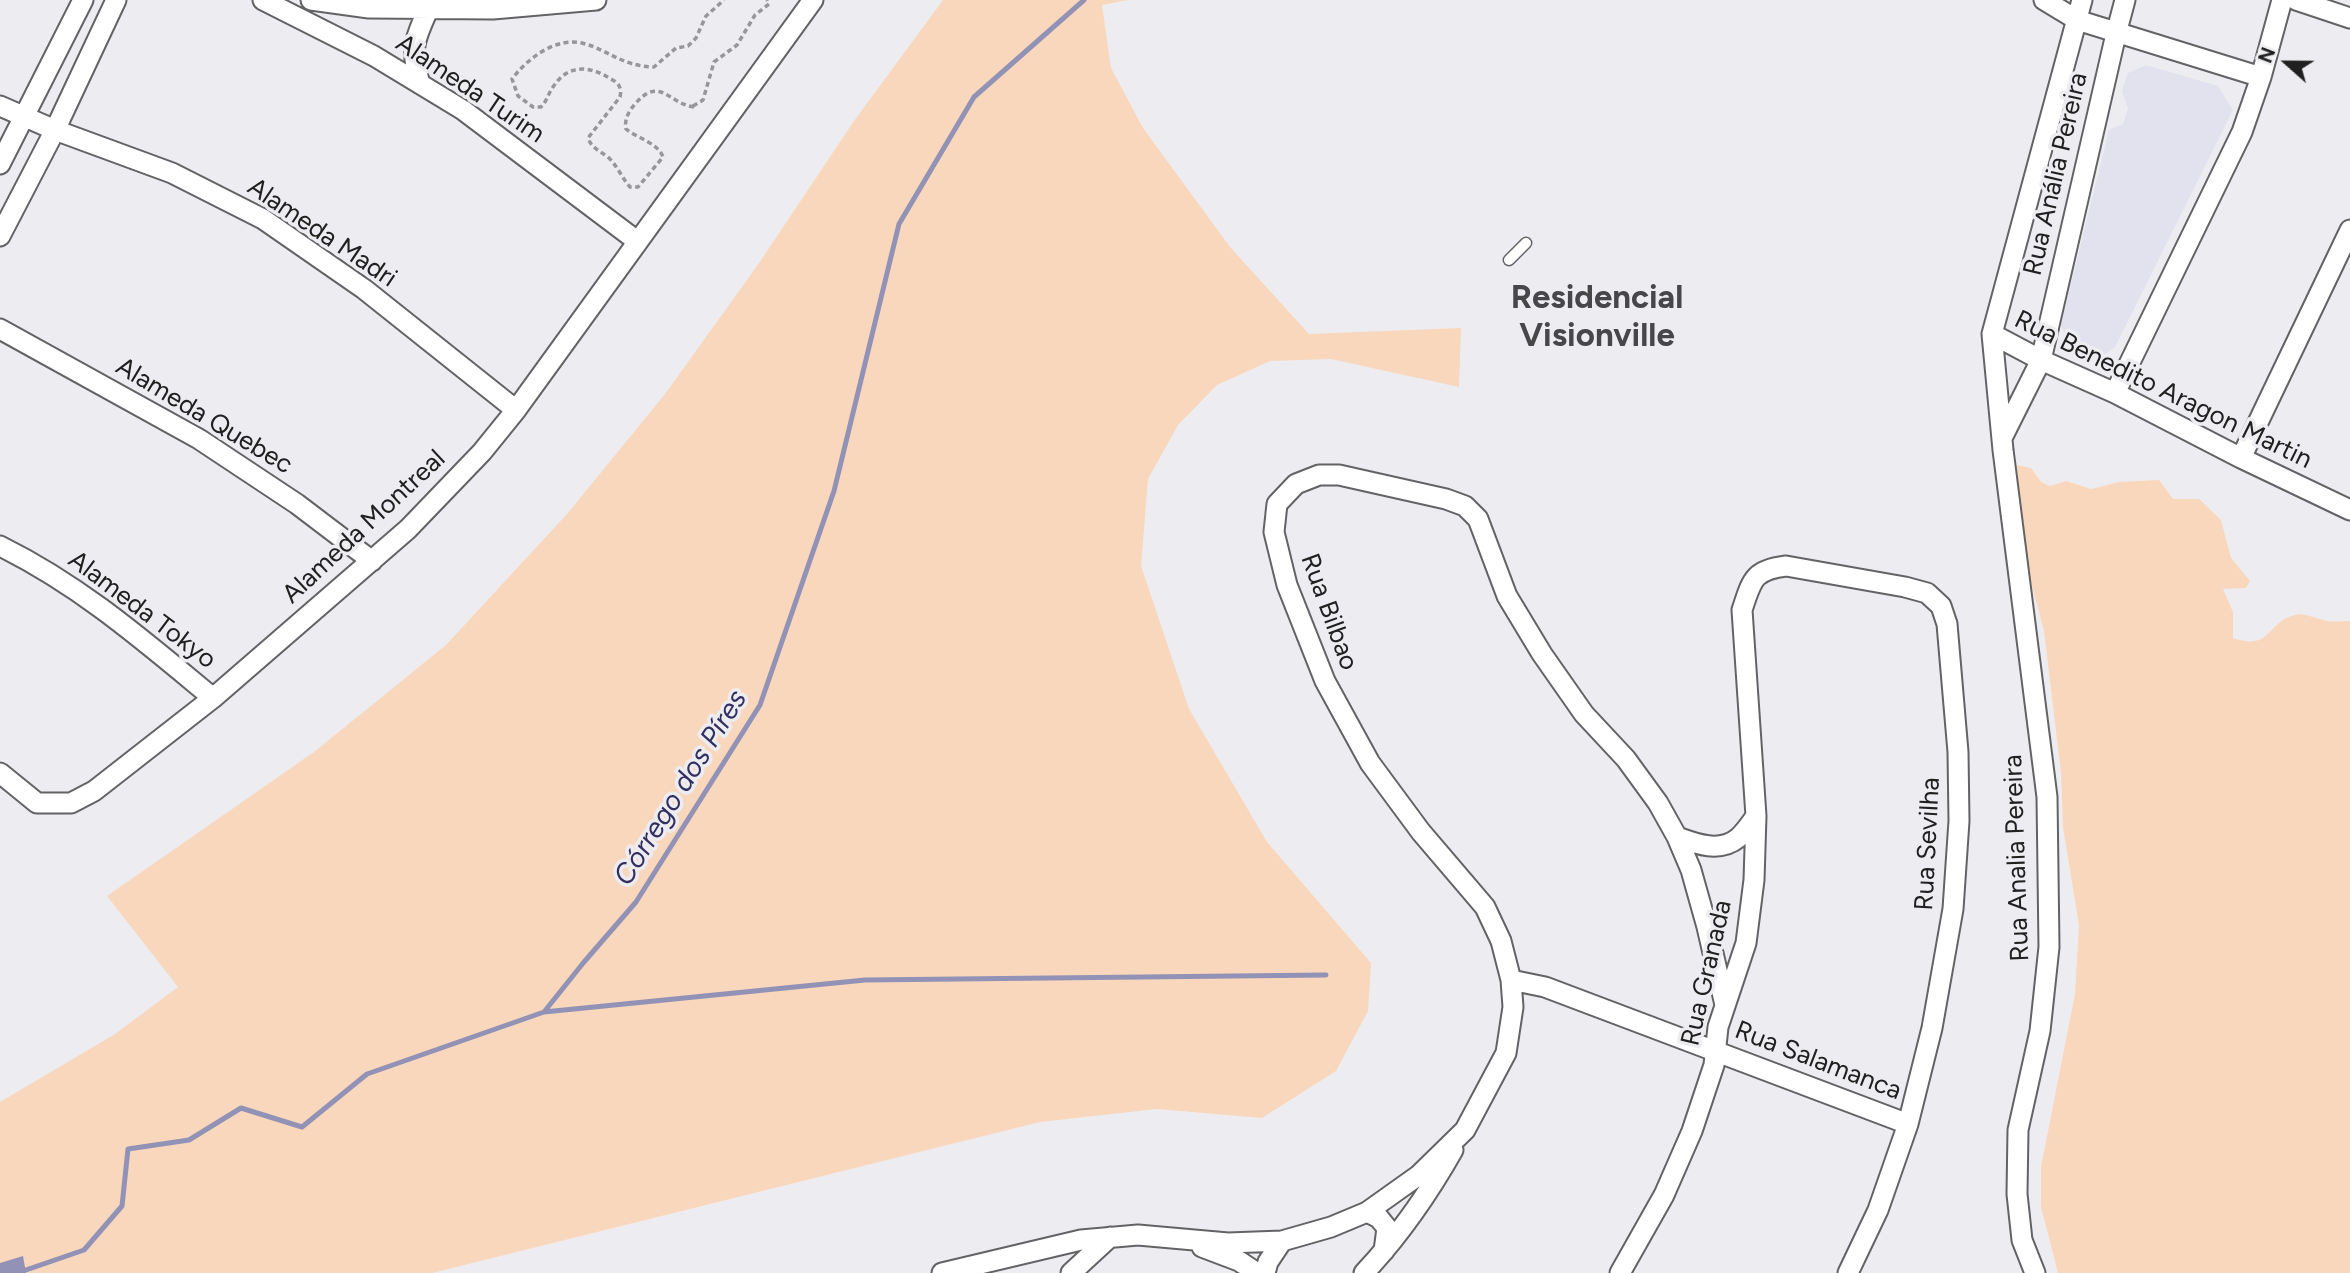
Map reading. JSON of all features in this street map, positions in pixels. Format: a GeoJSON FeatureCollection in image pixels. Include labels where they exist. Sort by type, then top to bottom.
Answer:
{"type":"FeatureCollection","features":[{"type":"Feature","properties":{"kind":"street"},"geometry":{"type":"LineString","coordinates":[[0,164],[83,0]]}},
{"type":"Feature","properties":{"kind":"street"},"geometry":{"type":"LineString","coordinates":[[0,236],[55,130],[116,0]]}},
{"type":"Feature","properties":{"kind":"street","name":"Alameda Turim"},"geometry":{"type":"LineString","coordinates":[[263,0],[374,56],[463,110],[637,241]]}},
{"type":"Feature","properties":{"kind":"street"},"geometry":{"type":"LineString","coordinates":[[311,0],[369,8],[493,9],[596,0]]}},
{"type":"Feature","properties":{"kind":"street","name":"Alameda Montreal"},"geometry":{"type":"LineString","coordinates":[[0,772],[37,803],[71,803],[94,791],[213,698],[418,519],[482,452],[516,410],[813,0]]}},
{"type":"Feature","properties":{"kind":"street"},"geometry":{"type":"LineString","coordinates":[[2044,0],[2077,20],[2116,34],[2260,77]]}},
{"type":"Feature","properties":{"kind":"street","name":"Rua Anália Pereira"},"geometry":{"type":"LineString","coordinates":[[1992,334],[2082,0]]}},
{"type":"Feature","properties":{"kind":"street","name":"Rua Anália Pereira"},"geometry":{"type":"LineString","coordinates":[[2041,360],[2125,0]]}},
{"type":"Feature","properties":{"kind":"street"},"geometry":{"type":"LineString","coordinates":[[2115,393],[2242,132],[2282,0]]}},
{"type":"Feature","properties":{"kind":"street"},"geometry":{"type":"LineString","coordinates":[[2296,0],[2350,18]]}},
{"type":"Feature","properties":{"kind":"street"},"geometry":{"type":"LineString","coordinates":[[420,84],[413,60],[416,35],[429,8]]}},
{"type":"Feature","properties":{"kind":"street","name":"Alameda Madri"},"geometry":{"type":"LineString","coordinates":[[0,106],[55,130],[172,173],[263,219],[364,289],[516,410]]}},
{"type":"Feature","properties":{"kind":"street"},"geometry":{"type":"LineString","coordinates":[[2241,458],[2350,230]]}},
{"type":"Feature","properties":{"kind":"street","name":"Alameda Quebec"},"geometry":{"type":"LineString","coordinates":[[0,329],[199,439],[297,504],[372,561]]}},
{"type":"Feature","properties":{"kind":"street","name":"Rua Benedito Aragon Martin"},"geometry":{"type":"LineString","coordinates":[[1992,334],[2350,510]]}},
{"type":"Feature","properties":{"kind":"street","name":"Rua Analia Pereira"},"geometry":{"type":"LineString","coordinates":[[1992,334],[2002,439],[2047,797],[2049,947],[2040,1031],[2018,1130],[2017,1194],[2022,1240],[2035,1273]]}},
{"type":"Feature","properties":{"kind":"street"},"geometry":{"type":"LineString","coordinates":[[2002,439],[2041,360]]}},
{"type":"Feature","properties":{"kind":"street","name":"Rua Bilbao"},"geometry":{"type":"LineString","coordinates":[[1185,1240],[1228,1243],[1282,1241],[1331,1227],[1367,1212],[1419,1175],[1465,1130],[1506,1053],[1513,1007],[1511,980],[1501,941],[1485,907],[1421,832],[1370,764],[1325,681],[1287,585],[1274,532],[1277,504],[1296,484],[1319,475],[1339,475],[1446,499],[1465,506],[1478,519],[1507,596],[1542,654],[1584,714],[1626,760],[1658,803],[1677,837],[1694,881],[1725,1005]]}},
{"type":"Feature","properties":{"kind":"street","name":"Alameda Tokyo"},"geometry":{"type":"LineString","coordinates":[[0,545],[37,564],[122,622],[213,698]]}},
{"type":"Feature","properties":{"kind":"street","name":"Rua Sevilha"},"geometry":{"type":"LineString","coordinates":[[1751,582],[1767,568],[1786,566],[1905,587],[1927,593],[1941,606],[1947,624],[1958,752],[1959,821],[1953,909],[1932,1028],[1908,1124],[1878,1210],[1848,1273]]}},
{"type":"Feature","properties":{"kind":"street","name":"Rua Granada"},"geometry":{"type":"LineString","coordinates":[[1620,1273],[1664,1195],[1692,1131],[1714,1065],[1718,1027],[1746,943],[1754,880],[1756,816],[1742,610],[1751,582]]}},
{"type":"Feature","properties":{"kind":"street"},"geometry":{"type":"LineString","coordinates":[[1677,837],[1701,846],[1720,845],[1737,839],[1756,816]]}},
{"type":"Feature","properties":{"kind":"street","name":"Rua Salamanca"},"geometry":{"type":"LineString","coordinates":[[1511,980],[1534,983],[1908,1124]]}},
{"type":"Feature","properties":{"kind":"street"},"geometry":{"type":"LineString","coordinates":[[1364,1273],[1384,1252],[1430,1189],[1465,1130]]}},
{"type":"Feature","properties":{"kind":"street"},"geometry":{"type":"LineString","coordinates":[[1367,1212],[1379,1218],[1387,1228],[1384,1252]]}},
{"type":"Feature","properties":{"kind":"street"},"geometry":{"type":"LineString","coordinates":[[958,1271],[1081,1240],[1139,1235],[1185,1240],[1239,1261],[1256,1273]]}},
{"type":"Feature","properties":{"kind":"street"},"geometry":{"type":"LineString","coordinates":[[1071,1273],[1110,1237]]}},
{"type":"Feature","properties":{"kind":"street"},"geometry":{"type":"LineString","coordinates":[[1265,1273],[1268,1262],[1282,1241]]}},
{"type":"Feature","properties":{"kind":"lane"},"geometry":{"type":"LineString","coordinates":[[1509,260],[1526,243]]}},
{"type":"Feature","properties":{"kind":"path"},"geometry":{"type":"LineString","coordinates":[[724,0],[706,16],[696,38],[688,46],[676,48],[654,67],[635,66],[581,43],[558,44],[526,63],[512,79],[518,96],[533,107],[541,107],[562,75],[573,69],[590,69],[617,82],[622,91],[621,97],[588,138],[596,149],[611,160],[630,187],[638,187],[663,157],[661,151],[626,129],[625,122],[631,108],[642,96],[656,91],[666,92],[677,101],[692,107],[703,100],[714,62],[737,45],[755,15],[769,4],[768,0]]}},
{"type":"Feature","properties":{"kind":"shaded area"},"geometry":{"type":"Polygon","coordinates":[[[943,0],[1128,0],[1102,5],[1111,68],[1143,128],[1230,247],[1309,334],[1461,328],[1459,387],[1331,359],[1270,361],[1217,385],[1178,425],[1148,479],[1141,566],[1189,709],[1267,842],[1371,963],[1368,1011],[1336,1071],[1262,1118],[1157,1109],[1040,1122],[432,1273],[0,1273],[0,1102],[115,1034],[178,987],[107,896],[314,752],[446,645],[567,514],[665,394],[757,266],[854,121],[943,0]]]}},
{"type":"Feature","properties":{"kind":"shaded area"},"geometry":{"type":"Polygon","coordinates":[[[2146,65],[2218,86],[2233,110],[2115,347],[2103,356],[2084,360],[2069,347],[2061,324],[2109,130],[2123,124],[2128,109],[2122,91],[2128,73],[2146,65]]]}},
{"type":"Feature","properties":{"kind":"shaded area"},"geometry":{"type":"Polygon","coordinates":[[[2017,465],[2031,468],[2041,482],[2050,486],[2066,481],[2091,489],[2119,482],[2159,480],[2173,499],[2199,499],[2221,520],[2231,558],[2250,581],[2246,588],[2223,589],[2233,612],[2233,638],[2246,641],[2262,639],[2285,619],[2299,614],[2328,621],[2350,621],[2350,1273],[2058,1273],[2041,1207],[2041,1167],[2075,994],[2079,925],[2063,827],[2061,773],[2044,631],[2021,545],[2017,465]]]}},
{"type":"Feature","properties":{"kind":"water"},"geometry":{"type":"Polygon","coordinates":[[[23,1256],[26,1273],[0,1273],[0,1263],[23,1256]]]}},
{"type":"Feature","properties":{"kind":"waterway","name":"Córrego dos Píres"},"geometry":{"type":"LineString","coordinates":[[17,1273],[84,1250],[122,1206],[128,1149],[189,1140],[241,1108],[302,1127],[367,1074],[544,1012],[636,902],[760,705],[834,491],[899,224],[974,97],[1084,0]]}},
{"type":"Feature","properties":{"kind":"waterway"},"geometry":{"type":"LineString","coordinates":[[544,1012],[865,980],[1326,975]]}},
{"type":"Feature","properties":{"kind":"district","name":"Residencial Visionville"},"geometry":{"type":"Point","coordinates":[1597,317]}}]}
